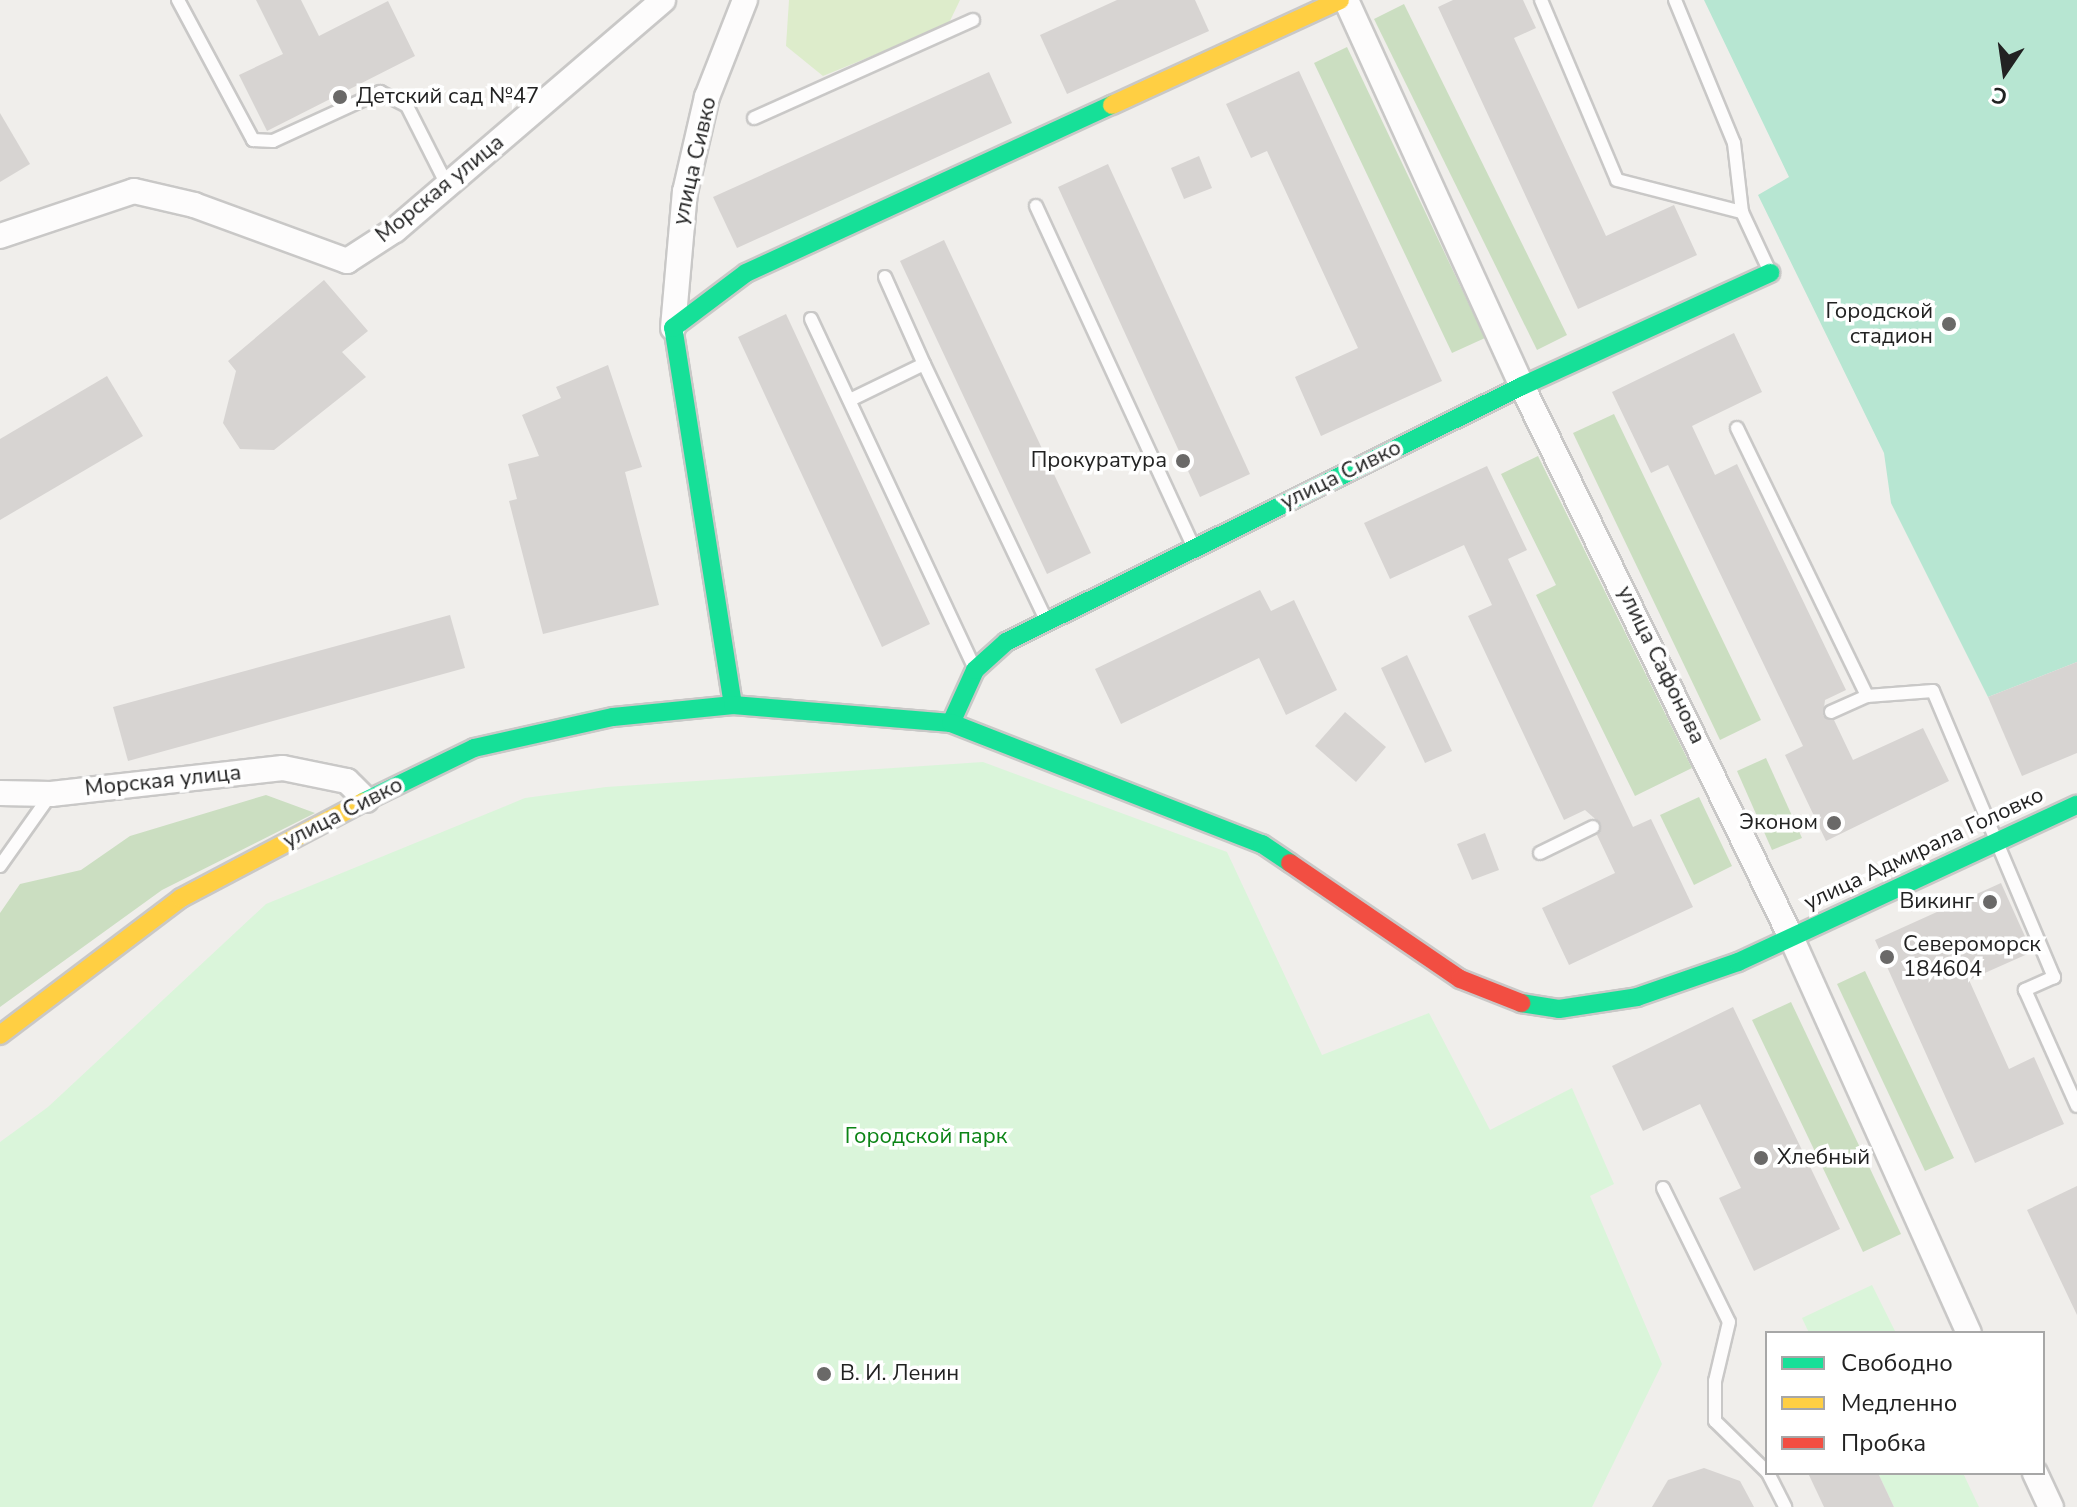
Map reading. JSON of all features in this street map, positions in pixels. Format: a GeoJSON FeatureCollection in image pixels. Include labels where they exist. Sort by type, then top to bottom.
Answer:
{"type":"FeatureCollection","features":[{"type":"Feature","properties":{"kind":"street","name":"Морская улица"},"geometry":{"type":"LineString","coordinates":[[0,236],[134,191],[194,205],[347,261],[447,185],[663,0]]}},
{"type":"Feature","properties":{"kind":"street","name":"улица Сивко"},"geometry":{"type":"LineString","coordinates":[[733,705],[673,328],[685,192],[707,97],[745,0]]}},
{"type":"Feature","properties":{"kind":"street"},"geometry":{"type":"LineString","coordinates":[[673,328],[746,273],[1343,0]]}},
{"type":"Feature","properties":{"kind":"street","name":"улица Сафонова"},"geometry":{"type":"LineString","coordinates":[[1343,0],[1522,386],[1791,937],[1968,1331]]}},
{"type":"Feature","properties":{"kind":"street","name":"улица Сивко"},"geometry":{"type":"LineString","coordinates":[[951,723],[975,670],[1006,642],[1046,620],[1522,386],[1770,273]]}},
{"type":"Feature","properties":{"kind":"street","name":"улица Сивко"},"geometry":{"type":"LineString","coordinates":[[0,1035],[181,898],[366,800],[474,748],[613,717],[733,705],[951,723],[1262,844],[1460,979],[1527,1005],[1559,1009],[1637,997],[1791,937]]}},
{"type":"Feature","properties":{"kind":"street","name":"Морская улица"},"geometry":{"type":"LineString","coordinates":[[0,793],[51,794],[283,768],[347,781],[366,800]]}},
{"type":"Feature","properties":{"kind":"street","name":"улица Адмирала Головко"},"geometry":{"type":"LineString","coordinates":[[1791,937],[2077,805]]}},
{"type":"Feature","properties":{"kind":"street"},"geometry":{"type":"LineString","coordinates":[[2036,1475],[2051,1507]]}},
{"type":"Feature","properties":{"kind":"lane"},"geometry":{"type":"LineString","coordinates":[[178,0],[253,140],[273,141],[380,92],[407,106],[447,185]]}},
{"type":"Feature","properties":{"kind":"lane"},"geometry":{"type":"LineString","coordinates":[[1541,0],[1617,180],[1742,212]]}},
{"type":"Feature","properties":{"kind":"lane"},"geometry":{"type":"LineString","coordinates":[[1675,0],[1734,143],[1742,212],[1770,273]]}},
{"type":"Feature","properties":{"kind":"lane"},"geometry":{"type":"LineString","coordinates":[[754,118],[973,20]]}},
{"type":"Feature","properties":{"kind":"lane"},"geometry":{"type":"LineString","coordinates":[[1036,206],[1194,548]]}},
{"type":"Feature","properties":{"kind":"lane"},"geometry":{"type":"LineString","coordinates":[[885,277],[1046,620]]}},
{"type":"Feature","properties":{"kind":"lane"},"geometry":{"type":"LineString","coordinates":[[811,319],[975,670]]}},
{"type":"Feature","properties":{"kind":"lane"},"geometry":{"type":"LineString","coordinates":[[850,400],[924,364]]}},
{"type":"Feature","properties":{"kind":"lane"},"geometry":{"type":"LineString","coordinates":[[1737,428],[1867,696]]}},
{"type":"Feature","properties":{"kind":"lane"},"geometry":{"type":"LineString","coordinates":[[1831,712],[1867,696],[1933,691],[2054,977],[2025,990],[2077,1106]]}},
{"type":"Feature","properties":{"kind":"lane"},"geometry":{"type":"LineString","coordinates":[[0,866],[51,794]]}},
{"type":"Feature","properties":{"kind":"lane"},"geometry":{"type":"LineString","coordinates":[[1540,853],[1593,827]]}},
{"type":"Feature","properties":{"kind":"lane"},"geometry":{"type":"LineString","coordinates":[[1663,1188],[1729,1322],[1715,1381],[1715,1421],[1765,1469]]}},
{"type":"Feature","properties":{"kind":"lane"},"geometry":{"type":"LineString","coordinates":[[1769,1475],[1785,1507]]}},
{"type":"Feature","properties":{"kind":"green space"},"geometry":{"type":"Polygon","coordinates":[[[789,0],[960,0],[948,25],[823,76],[786,46],[789,0]]]}},
{"type":"Feature","properties":{"kind":"green space","name":"Городской стадион"},"geometry":{"type":"Polygon","coordinates":[[[1704,0],[2077,0],[2077,662],[1988,697],[1891,503],[1884,453],[1758,195],[1789,177],[1704,0]]]}},
{"type":"Feature","properties":{"kind":"green space"},"geometry":{"type":"Polygon","coordinates":[[[1404,4],[1567,335],[1537,350],[1374,19],[1404,4]]]}},
{"type":"Feature","properties":{"kind":"green space"},"geometry":{"type":"Polygon","coordinates":[[[1347,47],[1485,338],[1452,353],[1314,63],[1347,47]]]}},
{"type":"Feature","properties":{"kind":"green space"},"geometry":{"type":"Polygon","coordinates":[[[1614,414],[1761,720],[1720,740],[1573,433],[1614,414]]]}},
{"type":"Feature","properties":{"kind":"green space"},"geometry":{"type":"Polygon","coordinates":[[[1538,456],[1692,768],[1635,796],[1536,595],[1556,585],[1501,474],[1538,456]]]}},
{"type":"Feature","properties":{"kind":"green space"},"geometry":{"type":"Polygon","coordinates":[[[1766,758],[1802,838],[1772,850],[1737,771],[1766,758]]]}},
{"type":"Feature","properties":{"kind":"green space","name":"Городской парк"},"geometry":{"type":"Polygon","coordinates":[[[983,762],[1227,852],[1322,1055],[1429,1013],[1490,1130],[1572,1088],[1614,1184],[1590,1196],[1662,1364],[1592,1507],[0,1507],[0,1142],[48,1107],[266,904],[525,798],[606,787],[983,762]]]}},
{"type":"Feature","properties":{"kind":"green space"},"geometry":{"type":"Polygon","coordinates":[[[266,795],[315,813],[162,890],[0,1007],[0,913],[20,884],[81,870],[130,836],[266,795]]]}},
{"type":"Feature","properties":{"kind":"green space"},"geometry":{"type":"Polygon","coordinates":[[[1699,797],[1732,866],[1694,885],[1660,815],[1699,797]]]}},
{"type":"Feature","properties":{"kind":"green space"},"geometry":{"type":"Polygon","coordinates":[[[1865,971],[1954,1158],[1925,1171],[1837,984],[1865,971]]]}},
{"type":"Feature","properties":{"kind":"green space"},"geometry":{"type":"Polygon","coordinates":[[[1791,1002],[1901,1234],[1863,1252],[1752,1020],[1791,1002]]]}},
{"type":"Feature","properties":{"kind":"green space"},"geometry":{"type":"Polygon","coordinates":[[[1872,1285],[1895,1331],[1808,1331],[1802,1318],[1872,1285]]]}},
{"type":"Feature","properties":{"kind":"green space"},"geometry":{"type":"Polygon","coordinates":[[[1879,1475],[1964,1475],[1979,1507],[1894,1507],[1879,1475]]]}},
{"type":"Feature","properties":{"kind":"building"},"geometry":{"type":"Polygon","coordinates":[[[256,0],[301,0],[319,36],[388,1],[415,56],[267,131],[239,75],[283,54],[256,0]]]}},
{"type":"Feature","properties":{"kind":"building"},"geometry":{"type":"Polygon","coordinates":[[[1117,0],[1195,0],[1209,31],[1067,94],[1040,35],[1117,0]]]}},
{"type":"Feature","properties":{"kind":"building"},"geometry":{"type":"Polygon","coordinates":[[[1453,0],[1523,0],[1536,28],[1514,38],[1606,236],[1674,205],[1697,255],[1578,309],[1438,7],[1453,0]]]}},
{"type":"Feature","properties":{"kind":"building"},"geometry":{"type":"Polygon","coordinates":[[[1299,71],[1442,381],[1321,436],[1295,377],[1358,348],[1267,151],[1251,158],[1226,104],[1299,71]]]}},
{"type":"Feature","properties":{"kind":"building"},"geometry":{"type":"Polygon","coordinates":[[[989,72],[1012,123],[737,248],[713,197],[989,72]]]}},
{"type":"Feature","properties":{"kind":"building"},"geometry":{"type":"Polygon","coordinates":[[[0,113],[30,164],[0,182],[0,113]]]}},
{"type":"Feature","properties":{"kind":"building"},"geometry":{"type":"Polygon","coordinates":[[[1199,156],[1212,188],[1184,199],[1171,168],[1199,156]]]}},
{"type":"Feature","properties":{"kind":"building"},"geometry":{"type":"Polygon","coordinates":[[[1108,164],[1250,474],[1200,497],[1058,187],[1108,164]]]}},
{"type":"Feature","properties":{"kind":"building"},"geometry":{"type":"Polygon","coordinates":[[[944,240],[1091,553],[1047,574],[900,261],[944,240]]]}},
{"type":"Feature","properties":{"kind":"building"},"geometry":{"type":"Polygon","coordinates":[[[324,280],[368,331],[342,352],[366,377],[274,450],[240,449],[223,423],[236,371],[228,361],[324,280]]]}},
{"type":"Feature","properties":{"kind":"building"},"geometry":{"type":"Polygon","coordinates":[[[786,314],[930,624],[882,647],[738,337],[786,314]]]}},
{"type":"Feature","properties":{"kind":"building"},"geometry":{"type":"Polygon","coordinates":[[[1734,333],[1762,392],[1692,426],[1715,475],[1737,464],[1846,690],[1825,700],[1823,716],[1834,720],[1853,760],[1923,728],[1949,781],[1826,841],[1785,755],[1803,746],[1668,465],[1651,473],[1612,392],[1734,333]]]}},
{"type":"Feature","properties":{"kind":"building"},"geometry":{"type":"Polygon","coordinates":[[[608,365],[642,467],[625,472],[659,605],[543,634],[509,501],[517,499],[508,464],[539,456],[522,415],[561,398],[556,387],[608,365]]]}},
{"type":"Feature","properties":{"kind":"building"},"geometry":{"type":"Polygon","coordinates":[[[107,376],[143,436],[0,520],[0,439],[107,376]]]}},
{"type":"Feature","properties":{"kind":"building"},"geometry":{"type":"Polygon","coordinates":[[[1487,466],[1527,550],[1508,559],[1618,795],[1633,827],[1651,819],[1693,907],[1569,965],[1542,908],[1615,873],[1597,835],[1601,824],[1585,810],[1564,820],[1468,616],[1492,605],[1464,545],[1390,579],[1364,523],[1487,466]]]}},
{"type":"Feature","properties":{"kind":"building"},"geometry":{"type":"Polygon","coordinates":[[[1260,590],[1271,611],[1294,600],[1337,690],[1286,715],[1259,658],[1121,724],[1095,669],[1260,590]]]}},
{"type":"Feature","properties":{"kind":"building"},"geometry":{"type":"Polygon","coordinates":[[[450,615],[465,668],[128,761],[113,707],[450,615]]]}},
{"type":"Feature","properties":{"kind":"building"},"geometry":{"type":"Polygon","coordinates":[[[1407,655],[1452,751],[1425,763],[1381,668],[1407,655]]]}},
{"type":"Feature","properties":{"kind":"building"},"geometry":{"type":"Polygon","coordinates":[[[2077,662],[2077,753],[2022,776],[1988,697],[2077,662]]]}},
{"type":"Feature","properties":{"kind":"building"},"geometry":{"type":"Polygon","coordinates":[[[1345,712],[1386,747],[1356,782],[1315,746],[1345,712]]]}},
{"type":"Feature","properties":{"kind":"building"},"geometry":{"type":"Polygon","coordinates":[[[1485,833],[1499,870],[1472,880],[1457,844],[1485,833]]]}},
{"type":"Feature","properties":{"kind":"building"},"geometry":{"type":"Polygon","coordinates":[[[2001,883],[2032,952],[1969,980],[2009,1069],[2034,1057],[2064,1124],[1975,1163],[1875,940],[2001,883]]]}},
{"type":"Feature","properties":{"kind":"building"},"geometry":{"type":"Polygon","coordinates":[[[1733,1007],[1840,1229],[1754,1271],[1719,1198],[1741,1188],[1700,1104],[1643,1131],[1612,1066],[1733,1007]]]}},
{"type":"Feature","properties":{"kind":"building"},"geometry":{"type":"Polygon","coordinates":[[[2077,1186],[2077,1315],[2027,1210],[2077,1186]]]}},
{"type":"Feature","properties":{"kind":"building"},"geometry":{"type":"Polygon","coordinates":[[[1704,1468],[1740,1481],[1754,1507],[1652,1507],[1668,1480],[1704,1468]]]}},
{"type":"Feature","properties":{"kind":"building"},"geometry":{"type":"Polygon","coordinates":[[[1809,1475],[1879,1475],[1894,1507],[1824,1507],[1809,1475]]]}},
{"type":"Feature","properties":{"kind":"traffic: fast"},"geometry":{"type":"LineString","coordinates":[[733,705],[673,328],[746,273],[1112,105]]}},
{"type":"Feature","properties":{"kind":"traffic: fast"},"geometry":{"type":"LineString","coordinates":[[951,723],[975,670],[1006,642],[1522,386],[1770,273]]}},
{"type":"Feature","properties":{"kind":"traffic: fast"},"geometry":{"type":"LineString","coordinates":[[363,802],[474,748],[613,717],[733,705],[951,723],[1262,844],[1290,863]]}},
{"type":"Feature","properties":{"kind":"traffic: fast"},"geometry":{"type":"LineString","coordinates":[[1521,1003],[1559,1009],[1637,997],[1738,962],[2077,805]]}},
{"type":"Feature","properties":{"kind":"traffic: slow"},"geometry":{"type":"LineString","coordinates":[[1112,105],[1340,0]]}},
{"type":"Feature","properties":{"kind":"traffic: slow"},"geometry":{"type":"LineString","coordinates":[[0,1035],[181,898],[363,802]]}},
{"type":"Feature","properties":{"kind":"traffic: jam"},"geometry":{"type":"LineString","coordinates":[[1290,863],[1460,979],[1521,1003]]}},
{"type":"Feature","properties":{"kind":"place","name":"Детский сад №47"},"geometry":{"type":"Point","coordinates":[340,97]}},
{"type":"Feature","properties":{"kind":"place","name":"Городской стадион"},"geometry":{"type":"Point","coordinates":[1949,324]}},
{"type":"Feature","properties":{"kind":"place","name":"Прокуратура"},"geometry":{"type":"Point","coordinates":[1183,461]}},
{"type":"Feature","properties":{"kind":"place","name":"Эконом"},"geometry":{"type":"Point","coordinates":[1834,823]}},
{"type":"Feature","properties":{"kind":"place","name":"Викинг"},"geometry":{"type":"Point","coordinates":[1990,902]}},
{"type":"Feature","properties":{"kind":"place","name":"Североморск 184604"},"geometry":{"type":"Point","coordinates":[1887,957]}},
{"type":"Feature","properties":{"kind":"place","name":"Хлебный"},"geometry":{"type":"Point","coordinates":[1761,1158]}},
{"type":"Feature","properties":{"kind":"place","name":"В. И. Ленин"},"geometry":{"type":"Point","coordinates":[824,1374]}}]}
